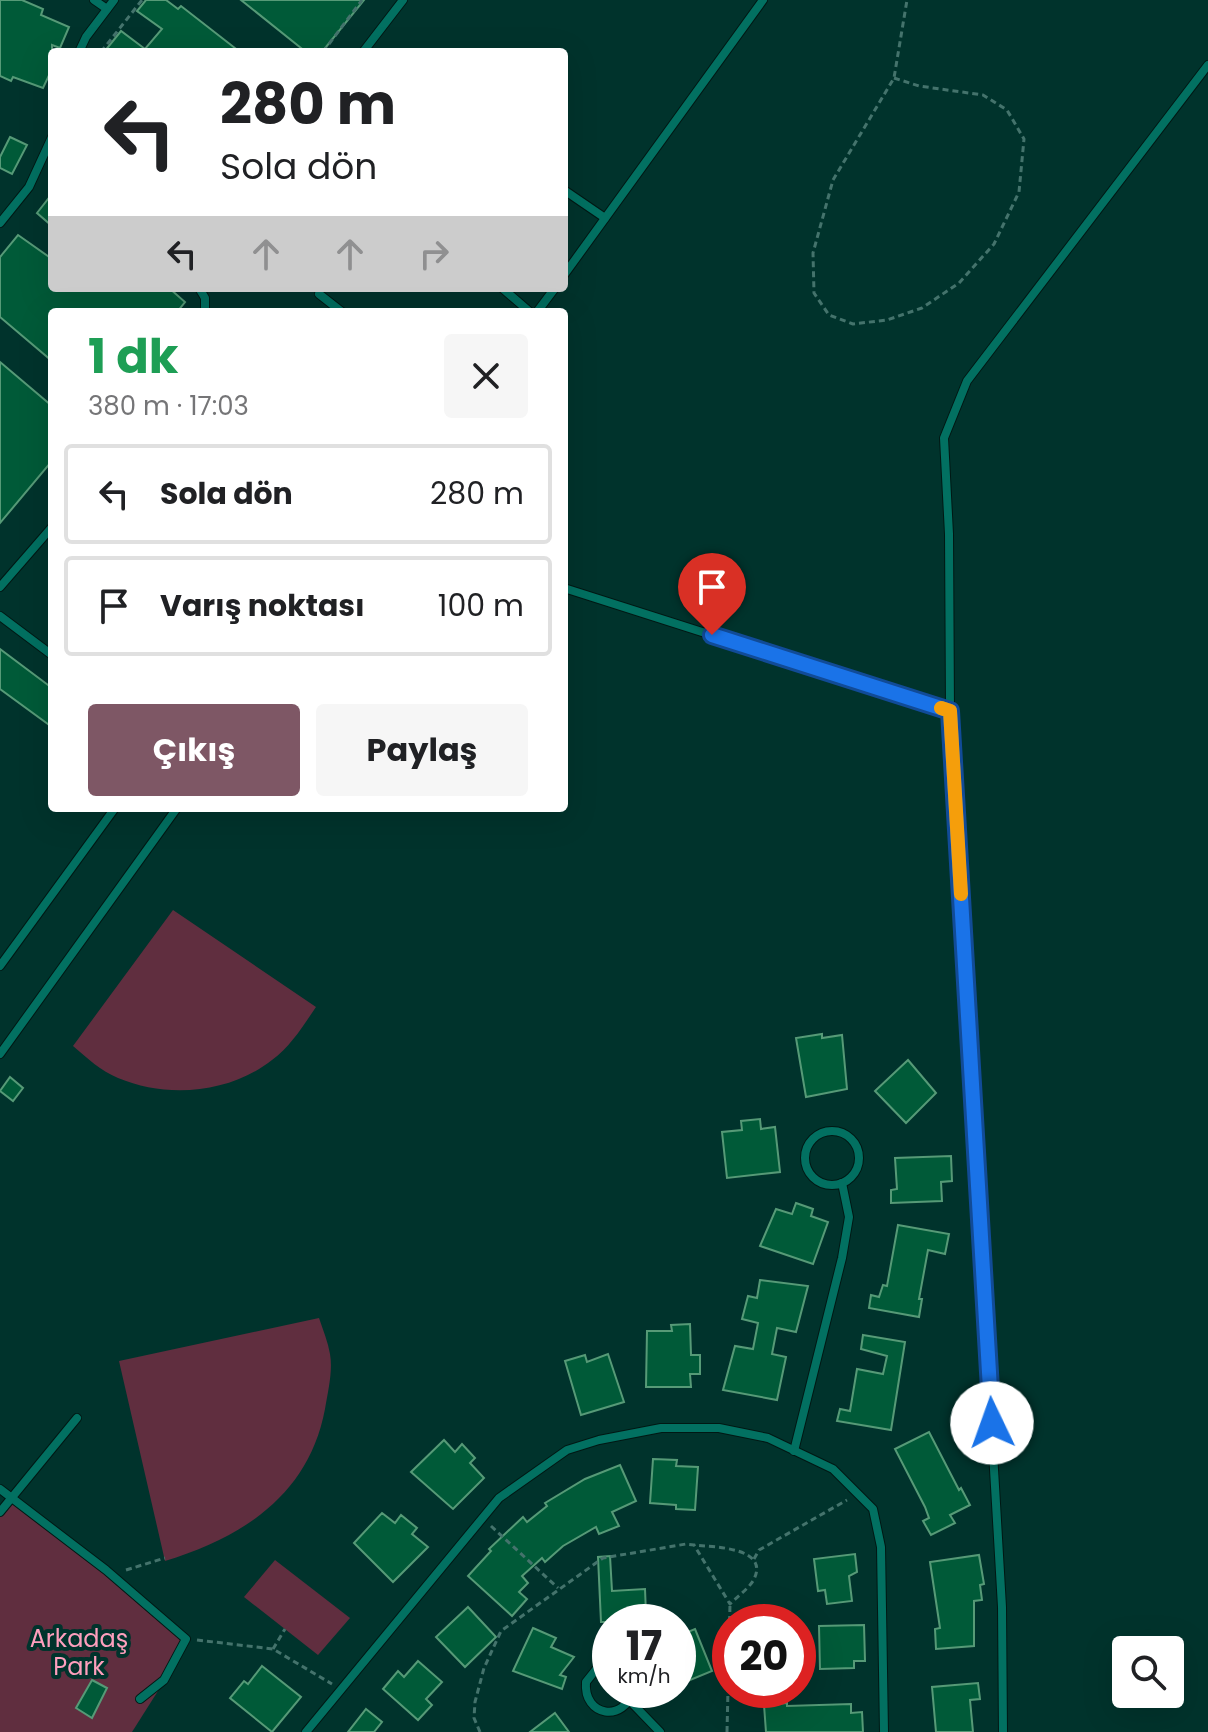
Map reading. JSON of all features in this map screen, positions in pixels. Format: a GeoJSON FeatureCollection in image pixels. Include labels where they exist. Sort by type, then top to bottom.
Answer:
{"type":"FeatureCollection","features":[{"type":"Feature","properties":{"kind":"lane"},"geometry":{"type":"LineString","coordinates":[[94,0],[107,9]]}},
{"type":"Feature","properties":{"kind":"lane"},"geometry":{"type":"LineString","coordinates":[[81,48],[114,0]]}},
{"type":"Feature","properties":{"kind":"lane"},"geometry":{"type":"LineString","coordinates":[[366,48],[403,0]]}},
{"type":"Feature","properties":{"kind":"lane"},"geometry":{"type":"LineString","coordinates":[[568,269],[763,0]]}},
{"type":"Feature","properties":{"kind":"lane"},"geometry":{"type":"LineString","coordinates":[[1003,1732],[1002,1607],[950,711],[949,534],[944,438],[967,381],[1208,65]]}},
{"type":"Feature","properties":{"kind":"lane"},"geometry":{"type":"LineString","coordinates":[[0,223],[29,187],[48,147]]}},
{"type":"Feature","properties":{"kind":"lane"},"geometry":{"type":"LineString","coordinates":[[42,161],[48,165]]}},
{"type":"Feature","properties":{"kind":"lane"},"geometry":{"type":"LineString","coordinates":[[568,193],[605,218]]}},
{"type":"Feature","properties":{"kind":"lane"},"geometry":{"type":"LineString","coordinates":[[507,292],[525,308]]}},
{"type":"Feature","properties":{"kind":"lane"},"geometry":{"type":"LineString","coordinates":[[319,294],[337,308]]}},
{"type":"Feature","properties":{"kind":"lane"},"geometry":{"type":"LineString","coordinates":[[0,587],[48,532]]}},
{"type":"Feature","properties":{"kind":"lane"},"geometry":{"type":"LineString","coordinates":[[568,589],[950,711]]}},
{"type":"Feature","properties":{"kind":"lane"},"geometry":{"type":"LineString","coordinates":[[0,616],[48,652]]}},
{"type":"Feature","properties":{"kind":"lane"},"geometry":{"type":"LineString","coordinates":[[0,966],[112,812]]}},
{"type":"Feature","properties":{"kind":"lane"},"geometry":{"type":"LineString","coordinates":[[0,1054],[174,812]]}},
{"type":"Feature","properties":{"kind":"lane"},"geometry":{"type":"LineString","coordinates":[[828,1130],[842,1132],[857,1147],[859,1163],[856,1172],[842,1183],[824,1184],[808,1172],[805,1150],[819,1133],[828,1130]]}},
{"type":"Feature","properties":{"kind":"lane"},"geometry":{"type":"LineString","coordinates":[[794,1451],[842,1258],[849,1217],[842,1183]]}},
{"type":"Feature","properties":{"kind":"lane"},"geometry":{"type":"LineString","coordinates":[[0,1512],[77,1418]]}},
{"type":"Feature","properties":{"kind":"lane"},"geometry":{"type":"LineString","coordinates":[[306,1732],[499,1498],[567,1450],[599,1440],[661,1428],[719,1428],[768,1438],[833,1469],[873,1509],[881,1547],[884,1732]]}},
{"type":"Feature","properties":{"kind":"lane"},"geometry":{"type":"LineString","coordinates":[[0,1489],[112,1575],[186,1639],[164,1680],[140,1699]]}},
{"type":"Feature","properties":{"kind":"lane"},"geometry":{"type":"LineString","coordinates":[[592,1672],[585,1688],[592,1704]]}},
{"type":"Feature","properties":{"kind":"lane"},"geometry":{"type":"LineString","coordinates":[[596,1708],[610,1712],[623,1708]]}},
{"type":"Feature","properties":{"kind":"lane"},"geometry":{"type":"LineString","coordinates":[[637,1708],[660,1732]]}},
{"type":"Feature","properties":{"kind":"path"},"geometry":{"type":"LineString","coordinates":[[104,48],[142,0]]}},
{"type":"Feature","properties":{"kind":"path"},"geometry":{"type":"LineString","coordinates":[[326,48],[362,0]]}},
{"type":"Feature","properties":{"kind":"path"},"geometry":{"type":"LineString","coordinates":[[894,78],[919,86],[983,95],[1007,110],[1024,139],[1019,192],[994,244],[959,283],[922,308],[887,320],[853,324],[829,315],[814,293],[813,253],[833,180],[894,78],[907,0]]}},
{"type":"Feature","properties":{"kind":"path"},"geometry":{"type":"LineString","coordinates":[[754,1559],[759,1550],[844,1501],[860,1497]]}},
{"type":"Feature","properties":{"kind":"path"},"geometry":{"type":"LineString","coordinates":[[483,1518],[558,1588]]}},
{"type":"Feature","properties":{"kind":"path"},"geometry":{"type":"LineString","coordinates":[[480,1732],[474,1718],[475,1702],[484,1668],[501,1631],[603,1558],[694,1545],[746,1552],[754,1559],[756,1570],[752,1582],[730,1604],[694,1545]]}},
{"type":"Feature","properties":{"kind":"path"},"geometry":{"type":"LineString","coordinates":[[112,1575],[165,1558]]}},
{"type":"Feature","properties":{"kind":"path"},"geometry":{"type":"LineString","coordinates":[[273,1649],[285,1629]]}},
{"type":"Feature","properties":{"kind":"path"},"geometry":{"type":"LineString","coordinates":[[186,1639],[273,1649],[341,1689]]}},
{"type":"Feature","properties":{"kind":"path"},"geometry":{"type":"LineString","coordinates":[[727,1732],[728,1708]]}},
{"type":"Feature","properties":{"kind":"green space"},"geometry":{"type":"Polygon","coordinates":[[[173,910],[316,1007],[279,1054],[255,1071],[218,1086],[178,1090],[137,1085],[106,1072],[73,1046],[173,910]]]}},
{"type":"Feature","properties":{"kind":"green space"},"geometry":{"type":"Polygon","coordinates":[[[319,1318],[329,1350],[331,1374],[317,1439],[304,1465],[269,1508],[246,1525],[194,1551],[165,1561],[119,1361],[319,1318]]]}},
{"type":"Feature","properties":{"kind":"green space","name":"Arkadaş Park"},"geometry":{"type":"Polygon","coordinates":[[[11,1498],[186,1639],[182,1653],[132,1732],[0,1732],[0,1512],[11,1498]]]}},
{"type":"Feature","properties":{"kind":"green space"},"geometry":{"type":"Polygon","coordinates":[[[275,1560],[350,1618],[318,1655],[244,1597],[275,1560]]]}},
{"type":"Feature","properties":{"kind":"building"},"geometry":{"type":"Polygon","coordinates":[[[0,0],[22,0],[43,9],[41,15],[69,27],[60,48],[52,45],[48,48],[48,77],[43,88],[13,77],[11,81],[0,76],[0,0]]]}},
{"type":"Feature","properties":{"kind":"building"},"geometry":{"type":"Polygon","coordinates":[[[146,0],[166,0],[178,9],[181,6],[235,48],[146,48],[162,29],[137,11],[146,0]]]}},
{"type":"Feature","properties":{"kind":"building"},"geometry":{"type":"Polygon","coordinates":[[[241,0],[364,0],[325,48],[301,48],[241,0]]]}},
{"type":"Feature","properties":{"kind":"building"},"geometry":{"type":"Polygon","coordinates":[[[121,31],[144,48],[107,48],[121,31]]]}},
{"type":"Feature","properties":{"kind":"building"},"geometry":{"type":"Polygon","coordinates":[[[10,137],[27,145],[12,174],[0,168],[0,157],[10,137]]]}},
{"type":"Feature","properties":{"kind":"building"},"geometry":{"type":"Polygon","coordinates":[[[48,199],[48,223],[37,213],[48,199]]]}},
{"type":"Feature","properties":{"kind":"building"},"geometry":{"type":"Polygon","coordinates":[[[18,235],[48,256],[48,292],[174,292],[185,302],[180,308],[48,308],[48,358],[0,317],[0,257],[18,235]]]}},
{"type":"Feature","properties":{"kind":"building"},"geometry":{"type":"Polygon","coordinates":[[[0,362],[48,403],[48,466],[0,523],[0,362]]]}},
{"type":"Feature","properties":{"kind":"building"},"geometry":{"type":"Polygon","coordinates":[[[0,649],[48,685],[48,724],[0,689],[0,649]]]}},
{"type":"Feature","properties":{"kind":"building"},"geometry":{"type":"Polygon","coordinates":[[[822,1034],[822,1038],[842,1035],[847,1089],[806,1097],[796,1038],[822,1034]]]}},
{"type":"Feature","properties":{"kind":"building"},"geometry":{"type":"Polygon","coordinates":[[[908,1060],[936,1093],[906,1123],[875,1091],[908,1060]]]}},
{"type":"Feature","properties":{"kind":"building"},"geometry":{"type":"Polygon","coordinates":[[[10,1077],[23,1088],[13,1101],[0,1091],[10,1077]]]}},
{"type":"Feature","properties":{"kind":"building"},"geometry":{"type":"Polygon","coordinates":[[[760,1119],[761,1129],[775,1127],[780,1172],[727,1178],[722,1132],[742,1130],[741,1121],[760,1119]]]}},
{"type":"Feature","properties":{"kind":"building"},"geometry":{"type":"Polygon","coordinates":[[[951,1156],[952,1181],[941,1182],[942,1201],[891,1203],[891,1190],[897,1189],[895,1158],[951,1156]]]}},
{"type":"Feature","properties":{"kind":"building"},"geometry":{"type":"Polygon","coordinates":[[[796,1203],[813,1209],[811,1216],[828,1222],[813,1264],[760,1246],[776,1209],[792,1214],[796,1203]]]}},
{"type":"Feature","properties":{"kind":"building"},"geometry":{"type":"Polygon","coordinates":[[[898,1225],[949,1234],[945,1254],[928,1250],[919,1317],[869,1308],[871,1295],[879,1297],[883,1285],[887,1286],[898,1225]]]}},
{"type":"Feature","properties":{"kind":"building"},"geometry":{"type":"Polygon","coordinates":[[[760,1280],[808,1286],[796,1332],[777,1328],[772,1354],[786,1357],[777,1400],[723,1390],[735,1346],[753,1349],[758,1323],[742,1319],[748,1296],[757,1298],[760,1280]]]}},
{"type":"Feature","properties":{"kind":"building"},"geometry":{"type":"Polygon","coordinates":[[[690,1324],[691,1355],[700,1355],[700,1374],[690,1374],[691,1387],[646,1387],[647,1331],[672,1331],[671,1325],[690,1324]]]}},
{"type":"Feature","properties":{"kind":"building"},"geometry":{"type":"Polygon","coordinates":[[[863,1335],[905,1342],[891,1430],[837,1421],[840,1409],[850,1411],[857,1369],[883,1374],[887,1356],[861,1349],[863,1335]]]}},
{"type":"Feature","properties":{"kind":"building"},"geometry":{"type":"Polygon","coordinates":[[[608,1354],[624,1402],[581,1415],[565,1361],[585,1355],[587,1362],[608,1354]]]}},
{"type":"Feature","properties":{"kind":"building"},"geometry":{"type":"Polygon","coordinates":[[[929,1432],[970,1505],[950,1515],[955,1523],[931,1535],[923,1521],[929,1518],[925,1507],[895,1449],[929,1432]]]}},
{"type":"Feature","properties":{"kind":"building"},"geometry":{"type":"Polygon","coordinates":[[[444,1440],[455,1452],[462,1444],[475,1458],[470,1463],[484,1478],[453,1509],[411,1472],[444,1440]]]}},
{"type":"Feature","properties":{"kind":"building"},"geometry":{"type":"Polygon","coordinates":[[[653,1459],[677,1460],[676,1466],[698,1467],[695,1510],[650,1503],[653,1459]]]}},
{"type":"Feature","properties":{"kind":"building"},"geometry":{"type":"Polygon","coordinates":[[[620,1465],[636,1501],[612,1512],[619,1526],[599,1534],[596,1527],[563,1546],[545,1562],[542,1558],[522,1576],[528,1583],[519,1592],[527,1599],[512,1616],[468,1576],[491,1551],[489,1549],[523,1517],[527,1522],[547,1506],[545,1503],[585,1479],[620,1465]]]}},
{"type":"Feature","properties":{"kind":"building"},"geometry":{"type":"Polygon","coordinates":[[[382,1513],[395,1523],[401,1515],[417,1528],[412,1534],[428,1547],[393,1582],[354,1543],[382,1513]]]}},
{"type":"Feature","properties":{"kind":"building"},"geometry":{"type":"Polygon","coordinates":[[[855,1554],[857,1572],[849,1576],[852,1601],[827,1604],[825,1590],[818,1591],[814,1559],[855,1554]]]}},
{"type":"Feature","properties":{"kind":"building"},"geometry":{"type":"Polygon","coordinates":[[[979,1555],[984,1584],[980,1585],[982,1600],[974,1601],[974,1646],[936,1649],[935,1629],[940,1628],[930,1562],[979,1555]]]}},
{"type":"Feature","properties":{"kind":"building"},"geometry":{"type":"Polygon","coordinates":[[[610,1556],[612,1591],[645,1589],[646,1604],[600,1604],[598,1557],[610,1556]]]}},
{"type":"Feature","properties":{"kind":"building"},"geometry":{"type":"Polygon","coordinates":[[[468,1607],[496,1637],[465,1667],[436,1637],[468,1607]]]}},
{"type":"Feature","properties":{"kind":"building"},"geometry":{"type":"Polygon","coordinates":[[[864,1625],[865,1661],[854,1661],[854,1668],[820,1669],[819,1626],[864,1625]]]}},
{"type":"Feature","properties":{"kind":"building"},"geometry":{"type":"Polygon","coordinates":[[[533,1628],[556,1638],[551,1647],[574,1657],[560,1675],[566,1677],[562,1689],[513,1671],[533,1628]]]}},
{"type":"Feature","properties":{"kind":"building"},"geometry":{"type":"Polygon","coordinates":[[[696,1631],[712,1671],[696,1678],[696,1631]]]}},
{"type":"Feature","properties":{"kind":"building"},"geometry":{"type":"Polygon","coordinates":[[[418,1661],[442,1682],[426,1699],[432,1705],[418,1720],[383,1689],[398,1671],[404,1677],[418,1661]]]}},
{"type":"Feature","properties":{"kind":"building"},"geometry":{"type":"Polygon","coordinates":[[[262,1666],[301,1697],[272,1732],[230,1698],[244,1681],[248,1684],[262,1666]]]}},
{"type":"Feature","properties":{"kind":"building"},"geometry":{"type":"Polygon","coordinates":[[[92,1680],[107,1688],[92,1718],[76,1708],[92,1680]]]}},
{"type":"Feature","properties":{"kind":"building"},"geometry":{"type":"Polygon","coordinates":[[[978,1683],[980,1699],[970,1700],[973,1732],[936,1732],[932,1687],[978,1683]]]}},
{"type":"Feature","properties":{"kind":"building"},"geometry":{"type":"Polygon","coordinates":[[[851,1704],[851,1713],[862,1712],[863,1732],[766,1732],[764,1708],[851,1704]]]}},
{"type":"Feature","properties":{"kind":"building"},"geometry":{"type":"Polygon","coordinates":[[[366,1709],[382,1722],[374,1732],[348,1732],[366,1709]]]}},
{"type":"Feature","properties":{"kind":"building"},"geometry":{"type":"Polygon","coordinates":[[[555,1713],[569,1732],[530,1732],[555,1713]]]}},
{"type":"Feature","properties":{"kind":"slow traffic"},"geometry":{"type":"LineString","coordinates":[[941,708],[950,711],[961,894]]}},
{"type":"Feature","properties":{"kind":"route"},"geometry":{"type":"LineString","coordinates":[[712,635],[950,711],[992,1423]]}}]}
